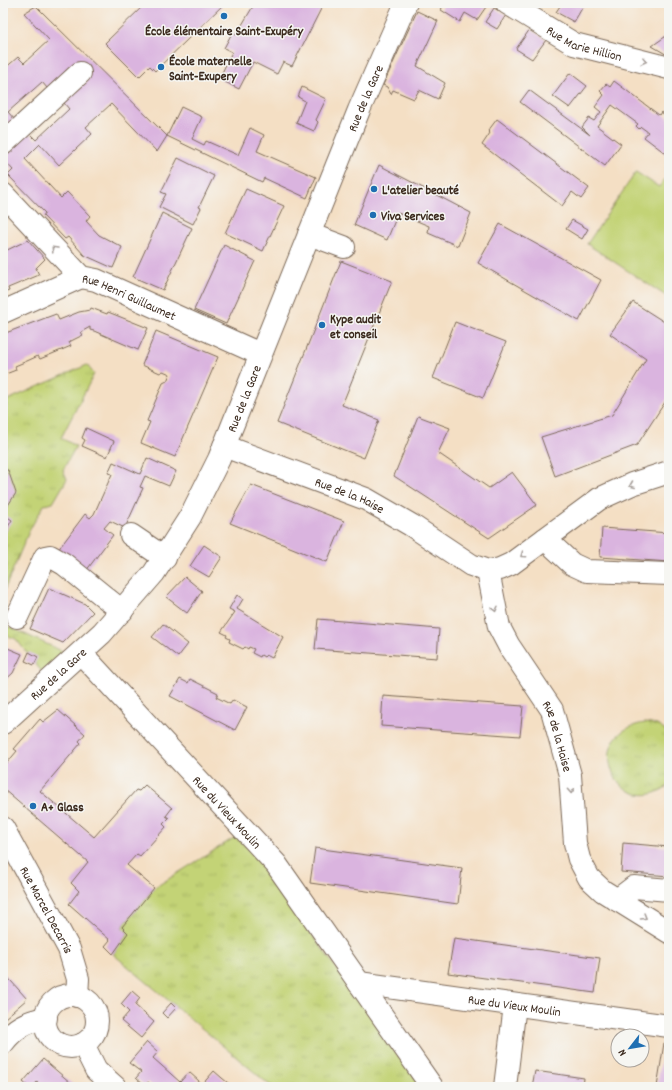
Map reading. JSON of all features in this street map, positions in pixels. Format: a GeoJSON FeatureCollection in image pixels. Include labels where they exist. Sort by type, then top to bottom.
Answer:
{"type":"FeatureCollection","features":[{"type":"Feature","properties":{"kind":"street","name":"Rue Marie Hillion"},"geometry":{"type":"LineString","coordinates":[[506,3],[574,44],[669,68]]}},
{"type":"Feature","properties":{"kind":"street","name":"Rue de la Gare"},"geometry":{"type":"LineString","coordinates":[[3,723],[81,653],[122,611],[165,558],[190,517],[224,446],[400,8]]}},
{"type":"Feature","properties":{"kind":"street"},"geometry":{"type":"LineString","coordinates":[[3,144],[80,73]]}},
{"type":"Feature","properties":{"kind":"street","name":"Rue Henri Guillaumet"},"geometry":{"type":"LineString","coordinates":[[3,194],[81,277],[96,280],[260,354]]}},
{"type":"Feature","properties":{"kind":"street"},"geometry":{"type":"LineString","coordinates":[[309,234],[344,247]]}},
{"type":"Feature","properties":{"kind":"street"},"geometry":{"type":"LineString","coordinates":[[3,312],[81,277]]}},
{"type":"Feature","properties":{"kind":"street","name":"Rue de la Haise"},"geometry":{"type":"LineString","coordinates":[[224,446],[366,499],[471,565],[488,571],[499,627],[509,646],[552,710],[570,775],[575,843],[579,860],[589,878],[602,891],[669,932]]}},
{"type":"Feature","properties":{"kind":"street"},"geometry":{"type":"LineString","coordinates":[[488,571],[500,570],[545,539],[598,499],[632,484],[669,472]]}},
{"type":"Feature","properties":{"kind":"street"},"geometry":{"type":"LineString","coordinates":[[131,535],[165,558]]}},
{"type":"Feature","properties":{"kind":"street"},"geometry":{"type":"LineString","coordinates":[[545,539],[572,564],[587,571],[669,574]]}},
{"type":"Feature","properties":{"kind":"street"},"geometry":{"type":"LineString","coordinates":[[17,618],[45,557],[50,556],[64,564],[122,611]]}},
{"type":"Feature","properties":{"kind":"street","name":"Rue du Vieux Moulin"},"geometry":{"type":"LineString","coordinates":[[81,653],[276,864],[432,1087]]}},
{"type":"Feature","properties":{"kind":"street","name":"Rue Marcel Decarris"},"geometry":{"type":"LineString","coordinates":[[3,828],[69,949],[78,978],[77,996]]}},
{"type":"Feature","properties":{"kind":"street"},"geometry":{"type":"LineString","coordinates":[[617,900],[634,887],[669,890]]}},
{"type":"Feature","properties":{"kind":"street","name":"Rue du Vieux Moulin"},"geometry":{"type":"LineString","coordinates":[[359,983],[669,1026]]}},
{"type":"Feature","properties":{"kind":"street"},"geometry":{"type":"LineString","coordinates":[[70,995],[77,996],[90,1003],[95,1010],[97,1018],[94,1033],[83,1044],[75,1046],[60,1044],[49,1034],[46,1018],[52,1004],[58,999],[70,995]]}},
{"type":"Feature","properties":{"kind":"street"},"geometry":{"type":"LineString","coordinates":[[505,1087],[515,1005]]}},
{"type":"Feature","properties":{"kind":"street"},"geometry":{"type":"LineString","coordinates":[[3,1044],[10,1034],[23,1025],[30,1021],[46,1018]]}},
{"type":"Feature","properties":{"kind":"street"},"geometry":{"type":"LineString","coordinates":[[83,1044],[96,1070],[115,1087]]}},
{"type":"Feature","properties":{"kind":"green space"},"geometry":{"type":"Polygon","coordinates":[[[636,172],[659,187],[669,173],[669,298],[587,244],[636,172]]]}},
{"type":"Feature","properties":{"kind":"green space"},"geometry":{"type":"Polygon","coordinates":[[[87,365],[94,374],[61,438],[76,446],[63,470],[67,479],[53,503],[44,505],[30,529],[3,593],[3,402],[87,365]]]}},
{"type":"Feature","properties":{"kind":"green space"},"geometry":{"type":"Polygon","coordinates":[[[3,624],[64,652],[42,672],[16,639],[3,634],[3,624]]]}},
{"type":"Feature","properties":{"kind":"green space"},"geometry":{"type":"Polygon","coordinates":[[[645,723],[657,725],[669,733],[669,785],[651,794],[635,793],[622,785],[613,772],[610,757],[613,742],[624,730],[645,723]]]}},
{"type":"Feature","properties":{"kind":"green space"},"geometry":{"type":"Polygon","coordinates":[[[237,836],[254,854],[422,1087],[272,1087],[113,954],[128,933],[122,927],[154,888],[237,836]]]}},
{"type":"Feature","properties":{"kind":"building"},"geometry":{"type":"Polygon","coordinates":[[[146,3],[225,3],[155,71],[150,66],[139,77],[105,43],[146,3]]]}},
{"type":"Feature","properties":{"kind":"building"},"geometry":{"type":"Polygon","coordinates":[[[255,3],[324,3],[292,66],[283,62],[277,74],[253,62],[239,89],[219,79],[232,52],[224,48],[232,33],[236,35],[255,3]]]}},
{"type":"Feature","properties":{"kind":"building"},"geometry":{"type":"Polygon","coordinates":[[[444,3],[488,4],[477,20],[465,13],[460,22],[441,10],[444,3]]]}},
{"type":"Feature","properties":{"kind":"building"},"geometry":{"type":"Polygon","coordinates":[[[562,3],[585,3],[574,22],[556,12],[562,3]]]}},
{"type":"Feature","properties":{"kind":"building"},"geometry":{"type":"Polygon","coordinates":[[[36,6],[167,136],[157,152],[111,104],[86,127],[92,134],[59,165],[40,144],[25,159],[61,198],[67,192],[90,216],[86,221],[99,235],[122,247],[113,268],[84,255],[68,237],[65,239],[43,216],[45,213],[8,175],[13,170],[3,159],[28,132],[36,140],[69,109],[64,103],[88,80],[72,65],[47,88],[42,82],[8,112],[15,120],[3,131],[3,70],[18,57],[24,63],[49,40],[24,13],[36,6]]]}},
{"type":"Feature","properties":{"kind":"building"},"geometry":{"type":"Polygon","coordinates":[[[494,8],[506,15],[497,29],[485,22],[494,8]]]}},
{"type":"Feature","properties":{"kind":"building"},"geometry":{"type":"Polygon","coordinates":[[[417,11],[438,21],[417,66],[445,83],[438,99],[419,90],[414,99],[393,90],[391,94],[387,87],[383,85],[417,11]]]}},
{"type":"Feature","properties":{"kind":"building"},"geometry":{"type":"Polygon","coordinates":[[[530,29],[546,40],[532,59],[516,49],[530,29]]]}},
{"type":"Feature","properties":{"kind":"building"},"geometry":{"type":"Polygon","coordinates":[[[669,34],[669,56],[652,46],[669,34]]]}},
{"type":"Feature","properties":{"kind":"building"},"geometry":{"type":"Polygon","coordinates":[[[570,73],[587,86],[570,108],[553,96],[570,73]]]}},
{"type":"Feature","properties":{"kind":"building"},"geometry":{"type":"Polygon","coordinates":[[[614,81],[659,115],[661,112],[669,118],[669,156],[644,137],[648,132],[641,127],[639,129],[636,126],[638,124],[612,105],[597,126],[621,144],[605,166],[520,102],[529,90],[590,135],[582,127],[589,118],[594,121],[601,112],[595,107],[604,95],[600,91],[606,84],[610,87],[614,81]]]}},
{"type":"Feature","properties":{"kind":"building"},"geometry":{"type":"Polygon","coordinates":[[[302,87],[326,99],[316,120],[318,122],[314,131],[296,123],[305,101],[298,97],[302,87]]]}},
{"type":"Feature","properties":{"kind":"building"},"geometry":{"type":"Polygon","coordinates":[[[181,107],[202,117],[192,139],[204,145],[206,141],[238,155],[250,128],[264,135],[257,151],[316,177],[307,198],[264,178],[262,182],[167,136],[181,107]]]}},
{"type":"Feature","properties":{"kind":"building"},"geometry":{"type":"Polygon","coordinates":[[[497,119],[589,188],[581,199],[572,192],[562,206],[482,145],[490,133],[488,131],[497,119]]]}},
{"type":"Feature","properties":{"kind":"building"},"geometry":{"type":"Polygon","coordinates":[[[178,158],[214,176],[199,207],[201,208],[193,224],[159,207],[166,194],[161,192],[178,158]]]}},
{"type":"Feature","properties":{"kind":"building"},"geometry":{"type":"Polygon","coordinates":[[[379,165],[471,213],[458,246],[428,233],[429,226],[398,213],[387,240],[354,225],[379,165]]]}},
{"type":"Feature","properties":{"kind":"building"},"geometry":{"type":"Polygon","coordinates":[[[246,189],[284,206],[263,251],[225,233],[246,189]]]}},
{"type":"Feature","properties":{"kind":"building"},"geometry":{"type":"Polygon","coordinates":[[[162,213],[192,228],[163,290],[133,277],[162,213]]]}},
{"type":"Feature","properties":{"kind":"building"},"geometry":{"type":"Polygon","coordinates":[[[572,220],[588,229],[582,239],[566,229],[572,220]]]}},
{"type":"Feature","properties":{"kind":"building"},"geometry":{"type":"Polygon","coordinates":[[[500,224],[601,280],[579,321],[478,263],[500,224]]]}},
{"type":"Feature","properties":{"kind":"building"},"geometry":{"type":"Polygon","coordinates":[[[28,240],[45,259],[36,268],[39,275],[8,288],[9,291],[3,293],[3,252],[28,240]]]}},
{"type":"Feature","properties":{"kind":"building"},"geometry":{"type":"Polygon","coordinates":[[[224,245],[255,261],[226,324],[194,310],[224,245]]]}},
{"type":"Feature","properties":{"kind":"building"},"geometry":{"type":"Polygon","coordinates":[[[341,261],[392,281],[342,405],[379,420],[364,458],[277,423],[341,261]]]}},
{"type":"Feature","properties":{"kind":"building"},"geometry":{"type":"Polygon","coordinates":[[[633,302],[669,325],[669,396],[637,445],[555,476],[541,437],[612,415],[646,359],[610,334],[633,302]]]}},
{"type":"Feature","properties":{"kind":"building"},"geometry":{"type":"Polygon","coordinates":[[[91,308],[107,314],[108,312],[148,328],[138,350],[90,330],[90,327],[81,332],[83,335],[69,342],[71,346],[40,359],[38,356],[15,366],[16,370],[3,375],[3,334],[56,314],[59,320],[79,312],[90,310],[91,308]]]}},
{"type":"Feature","properties":{"kind":"building"},"geometry":{"type":"Polygon","coordinates":[[[455,322],[506,342],[483,398],[433,378],[455,322]]]}},
{"type":"Feature","properties":{"kind":"building"},"geometry":{"type":"Polygon","coordinates":[[[156,331],[218,357],[175,457],[141,443],[150,422],[147,421],[163,383],[167,381],[170,374],[163,371],[160,373],[142,365],[156,331]]]}},
{"type":"Feature","properties":{"kind":"building"},"geometry":{"type":"Polygon","coordinates":[[[418,416],[450,428],[438,453],[489,488],[512,472],[537,505],[489,538],[394,476],[418,416]]]}},
{"type":"Feature","properties":{"kind":"building"},"geometry":{"type":"Polygon","coordinates":[[[86,428],[114,441],[107,457],[82,446],[85,440],[82,438],[86,428]]]}},
{"type":"Feature","properties":{"kind":"building"},"geometry":{"type":"Polygon","coordinates":[[[147,458],[176,471],[169,486],[145,476],[140,487],[143,488],[125,528],[110,521],[104,528],[113,535],[86,571],[58,550],[85,514],[90,518],[94,514],[112,474],[108,473],[113,462],[140,474],[147,458]]]}},
{"type":"Feature","properties":{"kind":"building"},"geometry":{"type":"Polygon","coordinates":[[[3,463],[6,470],[8,470],[16,493],[3,513],[3,463]]]}},
{"type":"Feature","properties":{"kind":"building"},"geometry":{"type":"Polygon","coordinates":[[[251,485],[344,521],[327,562],[230,523],[251,485]]]}},
{"type":"Feature","properties":{"kind":"building"},"geometry":{"type":"Polygon","coordinates":[[[3,514],[12,520],[3,535],[3,514]]]}},
{"type":"Feature","properties":{"kind":"building"},"geometry":{"type":"Polygon","coordinates":[[[602,528],[669,533],[669,562],[600,557],[602,528]]]}},
{"type":"Feature","properties":{"kind":"building"},"geometry":{"type":"Polygon","coordinates":[[[204,545],[222,557],[209,577],[190,566],[204,545]]]}},
{"type":"Feature","properties":{"kind":"building"},"geometry":{"type":"Polygon","coordinates":[[[185,577],[202,591],[187,613],[166,597],[185,577]]]}},
{"type":"Feature","properties":{"kind":"building"},"geometry":{"type":"Polygon","coordinates":[[[49,588],[85,604],[93,612],[63,643],[30,629],[49,588]]]}},
{"type":"Feature","properties":{"kind":"building"},"geometry":{"type":"Polygon","coordinates":[[[237,595],[243,599],[237,609],[283,637],[272,658],[266,655],[264,657],[261,655],[260,657],[252,653],[254,649],[249,647],[248,649],[245,647],[243,649],[229,642],[230,639],[226,637],[227,635],[221,632],[235,612],[229,609],[237,595]]]}},
{"type":"Feature","properties":{"kind":"building"},"geometry":{"type":"Polygon","coordinates":[[[318,619],[439,629],[437,658],[315,649],[318,619]]]}},
{"type":"Feature","properties":{"kind":"building"},"geometry":{"type":"Polygon","coordinates":[[[163,624],[188,644],[178,657],[152,637],[163,624]]]}},
{"type":"Feature","properties":{"kind":"building"},"geometry":{"type":"Polygon","coordinates":[[[3,646],[22,654],[13,673],[3,682],[3,646]]]}},
{"type":"Feature","properties":{"kind":"building"},"geometry":{"type":"Polygon","coordinates":[[[29,652],[38,657],[34,665],[25,661],[29,652]]]}},
{"type":"Feature","properties":{"kind":"building"},"geometry":{"type":"Polygon","coordinates":[[[180,679],[188,683],[190,679],[218,693],[216,697],[230,704],[233,700],[247,707],[235,730],[170,696],[180,679]]]}},
{"type":"Feature","properties":{"kind":"building"},"geometry":{"type":"Polygon","coordinates":[[[383,696],[523,706],[520,736],[381,726],[383,696]]]}},
{"type":"Feature","properties":{"kind":"building"},"geometry":{"type":"Polygon","coordinates":[[[58,710],[85,734],[79,741],[81,743],[40,791],[94,837],[136,790],[139,791],[145,785],[172,808],[166,816],[169,818],[163,824],[166,827],[140,856],[137,854],[127,865],[154,888],[122,927],[128,933],[113,954],[105,946],[110,940],[69,904],[79,891],[71,883],[88,862],[3,789],[3,760],[7,763],[17,751],[14,749],[40,719],[43,722],[58,710]]]}},
{"type":"Feature","properties":{"kind":"building"},"geometry":{"type":"Polygon","coordinates":[[[623,843],[669,847],[669,876],[621,872],[623,843]]]}},
{"type":"Feature","properties":{"kind":"building"},"geometry":{"type":"Polygon","coordinates":[[[315,848],[462,868],[458,904],[310,883],[315,848]]]}},
{"type":"Feature","properties":{"kind":"building"},"geometry":{"type":"Polygon","coordinates":[[[454,938],[600,958],[595,993],[448,973],[454,938]]]}},
{"type":"Feature","properties":{"kind":"building"},"geometry":{"type":"Polygon","coordinates":[[[3,972],[27,999],[5,1018],[3,1016],[3,972]]]}},
{"type":"Feature","properties":{"kind":"building"},"geometry":{"type":"Polygon","coordinates":[[[132,991],[140,998],[135,1005],[154,1022],[141,1038],[121,1021],[129,1012],[121,1004],[132,991]]]}},
{"type":"Feature","properties":{"kind":"building"},"geometry":{"type":"Polygon","coordinates":[[[171,1003],[176,1008],[167,1018],[162,1013],[171,1003]]]}},
{"type":"Feature","properties":{"kind":"building"},"geometry":{"type":"Polygon","coordinates":[[[147,1042],[158,1052],[153,1058],[180,1082],[189,1072],[199,1081],[195,1087],[154,1087],[148,1082],[145,1086],[136,1078],[141,1072],[129,1063],[147,1042]]]}},
{"type":"Feature","properties":{"kind":"building"},"geometry":{"type":"Polygon","coordinates":[[[664,1043],[669,1044],[669,1087],[657,1087],[664,1043]]]}},
{"type":"Feature","properties":{"kind":"building"},"geometry":{"type":"Polygon","coordinates":[[[43,1059],[76,1087],[43,1087],[37,1082],[33,1087],[29,1087],[23,1082],[43,1059]]]}},
{"type":"Feature","properties":{"kind":"building"},"geometry":{"type":"Polygon","coordinates":[[[214,1071],[222,1078],[233,1087],[200,1087],[214,1071]]]}},
{"type":"Feature","properties":{"kind":"building"},"geometry":{"type":"Polygon","coordinates":[[[535,1071],[584,1078],[583,1087],[532,1087],[535,1071]]]}},
{"type":"Feature","properties":{"kind":"place","name":"École élémentaire Saint-Exupéry"},"geometry":{"type":"Point","coordinates":[224,16]}},
{"type":"Feature","properties":{"kind":"place","name":"École maternelle Saint-Exupery"},"geometry":{"type":"Point","coordinates":[161,67]}},
{"type":"Feature","properties":{"kind":"place","name":"L'atelier beauté"},"geometry":{"type":"Point","coordinates":[374,189]}},
{"type":"Feature","properties":{"kind":"place","name":"Viva Services"},"geometry":{"type":"Point","coordinates":[373,215]}},
{"type":"Feature","properties":{"kind":"place","name":"Kype audit et conseil"},"geometry":{"type":"Point","coordinates":[322,325]}},
{"type":"Feature","properties":{"kind":"place","name":"A+ Glass"},"geometry":{"type":"Point","coordinates":[33,806]}}]}
